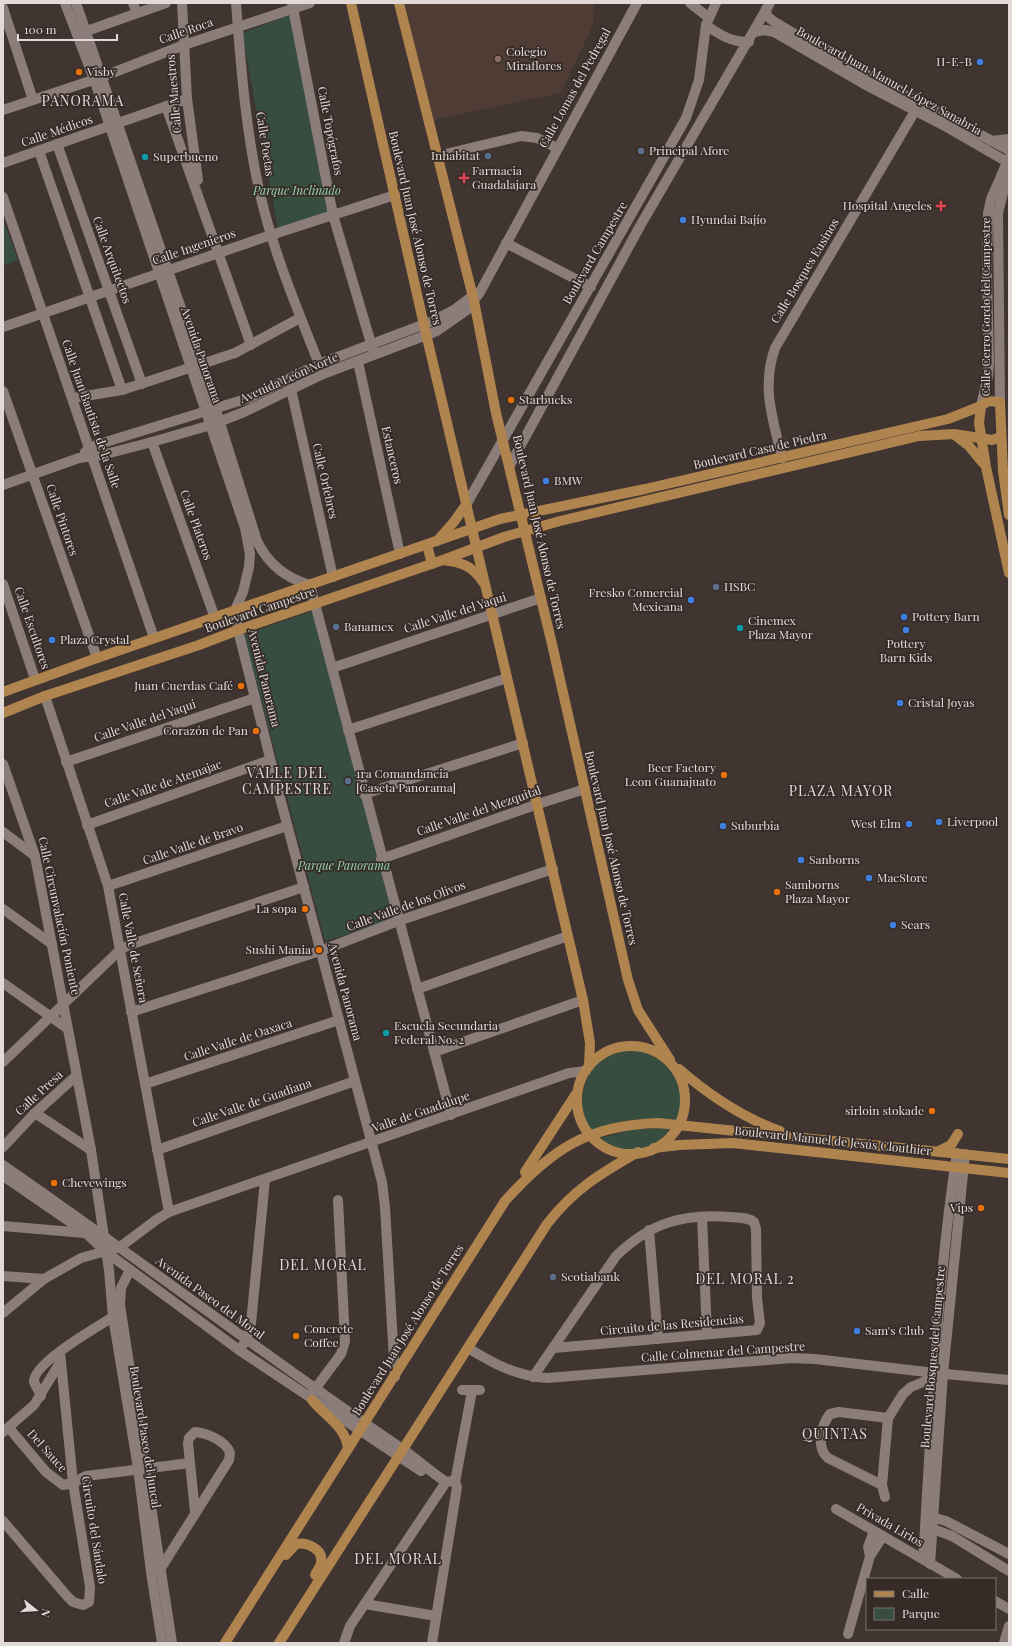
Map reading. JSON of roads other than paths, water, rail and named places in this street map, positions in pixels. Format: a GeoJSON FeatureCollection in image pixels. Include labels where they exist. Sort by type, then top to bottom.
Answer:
{"type":"FeatureCollection","features":[{"type":"Feature","properties":{"kind":"main road","name":"Boulevard Juan José Alonso de Torres"},"geometry":{"type":"LineString","coordinates":[[351,3],[395,195],[429,323],[427,336],[583,1000],[590,1038],[588,1069]]}},
{"type":"Feature","properties":{"kind":"main road","name":"Boulevard Juan José Alonso de Torres"},"geometry":{"type":"LineString","coordinates":[[398,3],[475,296],[496,413],[510,465],[633,997],[646,1024],[672,1063]]}},
{"type":"Feature","properties":{"kind":"main road","name":"Boulevard Casa de Piedra"},"geometry":{"type":"LineString","coordinates":[[521,515],[782,458],[948,419],[981,406],[990,400],[1000,402]]}},
{"type":"Feature","properties":{"kind":"main road","name":"Calle Cerro Gordo del Campestre"},"geometry":{"type":"LineString","coordinates":[[1000,402],[1002,458],[1009,515]]}},
{"type":"Feature","properties":{"kind":"main road"},"geometry":{"type":"LineString","coordinates":[[981,406],[979,423],[985,463],[1009,573]]}},
{"type":"Feature","properties":{"kind":"main road","name":"Boulevard Casa de Piedra"},"geometry":{"type":"LineString","coordinates":[[525,531],[694,489],[919,436],[954,434],[992,440],[1001,437]]}},
{"type":"Feature","properties":{"kind":"main road"},"geometry":{"type":"LineString","coordinates":[[954,434],[974,450],[985,463]]}},
{"type":"Feature","properties":{"kind":"main road"},"geometry":{"type":"LineString","coordinates":[[985,463],[987,450],[993,448],[999,451],[1002,458]]}},
{"type":"Feature","properties":{"kind":"main road"},"geometry":{"type":"LineString","coordinates":[[692,478],[694,489]]}},
{"type":"Feature","properties":{"kind":"main road"},"geometry":{"type":"LineString","coordinates":[[437,542],[466,505]]}},
{"type":"Feature","properties":{"kind":"main road","name":"Boulevard Campestre"},"geometry":{"type":"LineString","coordinates":[[3,692],[235,610],[473,530],[500,519],[521,515]]}},
{"type":"Feature","properties":{"kind":"main road","name":"Boulevard Campestre"},"geometry":{"type":"LineString","coordinates":[[3,713],[45,696],[432,564],[476,546],[525,531]]}},
{"type":"Feature","properties":{"kind":"main road"},"geometry":{"type":"LineString","coordinates":[[427,545],[432,564]]}},
{"type":"Feature","properties":{"kind":"main road"},"geometry":{"type":"LineString","coordinates":[[443,560],[462,564],[471,568],[477,573],[487,588]]}},
{"type":"Feature","properties":{"kind":"main road"},"geometry":{"type":"LineString","coordinates":[[505,1201],[579,1091],[588,1069],[602,1054],[619,1046],[628,1045],[650,1049],[672,1063],[720,1102],[765,1126],[796,1137]]}},
{"type":"Feature","properties":{"kind":"main road"},"geometry":{"type":"LineString","coordinates":[[579,1091],[577,1109],[582,1124],[596,1143],[611,1150],[624,1153],[638,1152],[654,1148],[667,1141],[680,1124],[686,1099],[681,1075],[672,1063]]}},
{"type":"Feature","properties":{"kind":"main road","name":"Boulevard Juan José Alonso de Torres"},"geometry":{"type":"LineString","coordinates":[[225,1643],[348,1448],[395,1377],[505,1201],[536,1168],[548,1158],[568,1145],[589,1135],[636,1124],[680,1124]]}},
{"type":"Feature","properties":{"kind":"main road","name":"Boulevard Manuel de Jesús Clouthier"},"geometry":{"type":"LineString","coordinates":[[680,1124],[1009,1159]]}},
{"type":"Feature","properties":{"kind":"main road"},"geometry":{"type":"LineString","coordinates":[[939,1151],[951,1145],[958,1134]]}},
{"type":"Feature","properties":{"kind":"main road","name":"Boulevard Manuel de Jesús Clouthier"},"geometry":{"type":"LineString","coordinates":[[654,1148],[679,1145],[733,1143],[1009,1173]]}},
{"type":"Feature","properties":{"kind":"main road"},"geometry":{"type":"LineString","coordinates":[[279,1642],[399,1452],[468,1348],[547,1224],[558,1210],[581,1187],[638,1152]]}},
{"type":"Feature","properties":{"kind":"main road"},"geometry":{"type":"LineString","coordinates":[[311,1399],[340,1427],[348,1448]]}},
{"type":"Feature","properties":{"kind":"main road"},"geometry":{"type":"LineString","coordinates":[[259,1589],[272,1577],[296,1544],[301,1543],[312,1546],[321,1556],[321,1565],[297,1607],[294,1620]]}},
{"type":"Feature","properties":{"kind":"main road"},"geometry":{"type":"LineString","coordinates":[[222,1643],[231,1634]]}},
{"type":"Feature","properties":{"kind":"street","name":"Avenida Panorama"},"geometry":{"type":"LineString","coordinates":[[65,3],[77,35],[98,78]]}},
{"type":"Feature","properties":{"kind":"street","name":"Avenida Panorama"},"geometry":{"type":"LineString","coordinates":[[76,3],[113,125],[212,411],[248,541],[250,554],[247,577],[235,610],[238,630],[287,826],[384,1194],[395,1377]]}},
{"type":"Feature","properties":{"kind":"street"},"geometry":{"type":"LineString","coordinates":[[133,3],[137,14]]}},
{"type":"Feature","properties":{"kind":"street"},"geometry":{"type":"LineString","coordinates":[[77,35],[166,3]]}},
{"type":"Feature","properties":{"kind":"street","name":"Calle Maestros"},"geometry":{"type":"LineString","coordinates":[[182,3],[187,99],[193,155],[202,206]]}},
{"type":"Feature","properties":{"kind":"street","name":"Calle Poetas"},"geometry":{"type":"LineString","coordinates":[[236,3],[250,135],[261,197],[271,235],[300,318],[323,374]]}},
{"type":"Feature","properties":{"kind":"street","name":"Calle Roca"},"geometry":{"type":"LineString","coordinates":[[3,110],[98,78],[292,6],[310,3]]}},
{"type":"Feature","properties":{"kind":"street","name":"Calle Lomas del Pedregal"},"geometry":{"type":"LineString","coordinates":[[475,296],[506,243],[637,3]]}},
{"type":"Feature","properties":{"kind":"street"},"geometry":{"type":"LineString","coordinates":[[690,3],[726,38],[749,42]]}},
{"type":"Feature","properties":{"kind":"street","name":"Boulevard Campestre"},"geometry":{"type":"LineString","coordinates":[[466,505],[489,467],[503,438],[591,287],[686,118],[699,80],[707,21],[716,3]]}},
{"type":"Feature","properties":{"kind":"street","name":"Calle Topógrafos"},"geometry":{"type":"LineString","coordinates":[[292,6],[333,215],[375,356]]}},
{"type":"Feature","properties":{"kind":"street"},"geometry":{"type":"LineString","coordinates":[[510,465],[672,171],[749,42],[768,6]]}},
{"type":"Feature","properties":{"kind":"street","name":"Boulevard Juan Manuel López Sanabria"},"geometry":{"type":"LineString","coordinates":[[768,6],[767,16],[771,20],[839,60],[1009,150]]}},
{"type":"Feature","properties":{"kind":"street"},"geometry":{"type":"LineString","coordinates":[[3,8],[33,100]]}},
{"type":"Feature","properties":{"kind":"street","name":"Boulevard Juan Manuel López Sanabria"},"geometry":{"type":"LineString","coordinates":[[754,32],[765,30],[774,32],[864,84],[1008,161]]}},
{"type":"Feature","properties":{"kind":"street","name":"Calle Médicos"},"geometry":{"type":"LineString","coordinates":[[3,163],[187,99]]}},
{"type":"Feature","properties":{"kind":"street","name":"Calle Maestros"},"geometry":{"type":"LineString","coordinates":[[166,106],[202,206],[217,254],[251,345]]}},
{"type":"Feature","properties":{"kind":"street","name":"Calle Bosques Eusinos"},"geometry":{"type":"LineString","coordinates":[[782,458],[767,384],[775,348],[915,111]]}},
{"type":"Feature","properties":{"kind":"street"},"geometry":{"type":"LineString","coordinates":[[437,156],[521,136],[537,138],[557,148]]}},
{"type":"Feature","properties":{"kind":"street"},"geometry":{"type":"LineString","coordinates":[[991,141],[1009,139]]}},
{"type":"Feature","properties":{"kind":"street","name":"Calle Arquitectos"},"geometry":{"type":"LineString","coordinates":[[57,144],[142,384]]}},
{"type":"Feature","properties":{"kind":"street"},"geometry":{"type":"LineString","coordinates":[[39,151],[122,390]]}},
{"type":"Feature","properties":{"kind":"street","name":"Calle Cerro Gordo del Campestre"},"geometry":{"type":"LineString","coordinates":[[981,406],[988,376],[989,362],[987,274],[988,213],[991,199],[1008,161]]}},
{"type":"Feature","properties":{"kind":"street"},"geometry":{"type":"LineString","coordinates":[[660,164],[672,171]]}},
{"type":"Feature","properties":{"kind":"street","name":"Calle Cerro Gordo del Campestre"},"geometry":{"type":"LineString","coordinates":[[1000,402],[1000,285],[998,213],[1009,178]]}},
{"type":"Feature","properties":{"kind":"street","name":"Calle Ingenieros"},"geometry":{"type":"LineString","coordinates":[[3,327],[271,235],[395,195]]}},
{"type":"Feature","properties":{"kind":"street","name":"Calle Juan Bautista de la Salle"},"geometry":{"type":"LineString","coordinates":[[3,197],[154,638]]}},
{"type":"Feature","properties":{"kind":"street"},"geometry":{"type":"LineString","coordinates":[[506,243],[591,287]]}},
{"type":"Feature","properties":{"kind":"street","name":"Avenida León Norte"},"geometry":{"type":"LineString","coordinates":[[3,485],[267,390],[319,364],[429,323],[454,310],[475,296]]}},
{"type":"Feature","properties":{"kind":"street","name":"Avenida León Norte"},"geometry":{"type":"LineString","coordinates":[[90,453],[152,442],[215,423],[265,403],[323,374],[375,356],[437,331],[463,314],[475,296]]}},
{"type":"Feature","properties":{"kind":"street"},"geometry":{"type":"LineString","coordinates":[[73,398],[122,390],[236,353],[300,318]]}},
{"type":"Feature","properties":{"kind":"street"},"geometry":{"type":"LineString","coordinates":[[429,323],[437,331]]}},
{"type":"Feature","properties":{"kind":"street","name":"Estanceros"},"geometry":{"type":"LineString","coordinates":[[358,362],[400,554]]}},
{"type":"Feature","properties":{"kind":"street","name":"Calle Orfebres"},"geometry":{"type":"LineString","coordinates":[[291,390],[333,577]]}},
{"type":"Feature","properties":{"kind":"street","name":"Calle Pintores"},"geometry":{"type":"LineString","coordinates":[[3,392],[97,658]]}},
{"type":"Feature","properties":{"kind":"street","name":"Avenida Panorama"},"geometry":{"type":"LineString","coordinates":[[215,423],[257,541],[263,553],[284,575],[310,585]]}},
{"type":"Feature","properties":{"kind":"street","name":"Calle Plateros"},"geometry":{"type":"LineString","coordinates":[[152,442],[214,618]]}},
{"type":"Feature","properties":{"kind":"street","name":"Calle Escultores"},"geometry":{"type":"LineString","coordinates":[[3,584],[35,680]]}},
{"type":"Feature","properties":{"kind":"street"},"geometry":{"type":"LineString","coordinates":[[310,585],[381,859],[451,1115]]}},
{"type":"Feature","properties":{"kind":"street","name":"Calle Valle del Yaqui"},"geometry":{"type":"LineString","coordinates":[[332,668],[540,598]]}},
{"type":"Feature","properties":{"kind":"street"},"geometry":{"type":"LineString","coordinates":[[348,730],[507,678]]}},
{"type":"Feature","properties":{"kind":"street","name":"Calle Valle de Señora"},"geometry":{"type":"LineString","coordinates":[[45,696],[108,886],[169,1212]]}},
{"type":"Feature","properties":{"kind":"street","name":"Calle Valle del Yaqui"},"geometry":{"type":"LineString","coordinates":[[66,762],[255,698]]}},
{"type":"Feature","properties":{"kind":"street"},"geometry":{"type":"LineString","coordinates":[[364,794],[523,743]]}},
{"type":"Feature","properties":{"kind":"street","name":"Calle Valle de Atemajac"},"geometry":{"type":"LineString","coordinates":[[87,825],[270,760]]}},
{"type":"Feature","properties":{"kind":"street","name":"Calle Circunvalación Poniente"},"geometry":{"type":"LineString","coordinates":[[3,764],[35,856],[91,1150],[104,1236]]}},
{"type":"Feature","properties":{"kind":"street","name":"Calle Valle del Mezquital"},"geometry":{"type":"LineString","coordinates":[[381,859],[585,789]]}},
{"type":"Feature","properties":{"kind":"street","name":"Calle Valle de Bravo"},"geometry":{"type":"LineString","coordinates":[[108,886],[287,826]]}},
{"type":"Feature","properties":{"kind":"street"},"geometry":{"type":"LineString","coordinates":[[3,832],[35,856]]}},
{"type":"Feature","properties":{"kind":"street","name":"Calle Valle de los Olivos"},"geometry":{"type":"LineString","coordinates":[[131,1012],[320,951],[398,921],[553,869]]}},
{"type":"Feature","properties":{"kind":"street"},"geometry":{"type":"LineString","coordinates":[[3,1062],[52,1018],[121,949],[132,944],[304,887]]}},
{"type":"Feature","properties":{"kind":"street"},"geometry":{"type":"LineString","coordinates":[[3,909],[52,944]]}},
{"type":"Feature","properties":{"kind":"street"},"geometry":{"type":"LineString","coordinates":[[417,989],[568,936]]}},
{"type":"Feature","properties":{"kind":"street"},"geometry":{"type":"LineString","coordinates":[[3,983],[68,1029]]}},
{"type":"Feature","properties":{"kind":"street"},"geometry":{"type":"LineString","coordinates":[[434,1052],[583,1000]]}},
{"type":"Feature","properties":{"kind":"street","name":"Calle Valle de Oaxaca"},"geometry":{"type":"LineString","coordinates":[[145,1084],[339,1020]]}},
{"type":"Feature","properties":{"kind":"street","name":"Valle de Guadalupe"},"geometry":{"type":"LineString","coordinates":[[3,1313],[44,1279],[81,1258],[120,1247],[169,1212],[265,1180],[569,1073],[588,1069]]}},
{"type":"Feature","properties":{"kind":"street","name":"Calle Presa"},"geometry":{"type":"LineString","coordinates":[[3,1147],[35,1113],[76,1076]]}},
{"type":"Feature","properties":{"kind":"street","name":"Calle Valle de Guadiana"},"geometry":{"type":"LineString","coordinates":[[157,1150],[355,1081]]}},
{"type":"Feature","properties":{"kind":"street"},"geometry":{"type":"LineString","coordinates":[[35,1113],[91,1150]]}},
{"type":"Feature","properties":{"kind":"street","name":"Boulevard Bosques del Campestre"},"geometry":{"type":"LineString","coordinates":[[927,1562],[944,1259],[961,1153]]}},
{"type":"Feature","properties":{"kind":"street","name":"Avenida Paseo del Moral"},"geometry":{"type":"LineString","coordinates":[[3,1166],[120,1247],[237,1334],[316,1389],[362,1427],[448,1484]]}},
{"type":"Feature","properties":{"kind":"street","name":"Avenida Paseo del Moral"},"geometry":{"type":"LineString","coordinates":[[3,1176],[86,1233],[106,1252],[239,1350],[311,1399],[362,1427]]}},
{"type":"Feature","properties":{"kind":"street"},"geometry":{"type":"LineString","coordinates":[[239,1350],[246,1340],[251,1323],[265,1180]]}},
{"type":"Feature","properties":{"kind":"street"},"geometry":{"type":"LineString","coordinates":[[311,1399],[316,1389],[341,1354],[345,1341],[338,1200]]}},
{"type":"Feature","properties":{"kind":"street"},"geometry":{"type":"LineString","coordinates":[[702,1217],[708,1334]]}},
{"type":"Feature","properties":{"kind":"street","name":"Circuito de las Residencias"},"geometry":{"type":"LineString","coordinates":[[533,1377],[616,1256],[630,1242],[649,1230],[681,1218],[746,1218],[754,1222],[756,1230],[757,1298],[760,1323],[758,1328],[752,1332],[708,1334],[554,1348]]}},
{"type":"Feature","properties":{"kind":"street"},"geometry":{"type":"LineString","coordinates":[[3,1226],[86,1233]]}},
{"type":"Feature","properties":{"kind":"street"},"geometry":{"type":"LineString","coordinates":[[649,1230],[658,1339]]}},
{"type":"Feature","properties":{"kind":"street","name":"Boulevard Paseo del Juncal"},"geometry":{"type":"LineString","coordinates":[[104,1236],[109,1270],[113,1318],[127,1378],[161,1568],[172,1643]]}},
{"type":"Feature","properties":{"kind":"street","name":"Boulevard Paseo del Juncal"},"geometry":{"type":"LineString","coordinates":[[127,1378],[119,1296],[122,1283],[130,1270]]}},
{"type":"Feature","properties":{"kind":"street"},"geometry":{"type":"LineString","coordinates":[[3,1276],[44,1279]]}},
{"type":"Feature","properties":{"kind":"street"},"geometry":{"type":"LineString","coordinates":[[189,1314],[200,1317],[229,1335],[237,1334]]}},
{"type":"Feature","properties":{"kind":"street"},"geometry":{"type":"LineString","coordinates":[[41,1396],[34,1382],[35,1376],[113,1318]]}},
{"type":"Feature","properties":{"kind":"street","name":"Calle Colmenar del Campestre"},"geometry":{"type":"LineString","coordinates":[[468,1348],[502,1368],[533,1377],[547,1378],[791,1358],[815,1359],[937,1377],[1009,1380]]}},
{"type":"Feature","properties":{"kind":"street"},"geometry":{"type":"LineString","coordinates":[[6,1430],[28,1412],[41,1396],[60,1356]]}},
{"type":"Feature","properties":{"kind":"street","name":"Circuito del Sándalo"},"geometry":{"type":"LineString","coordinates":[[3,1521],[66,1596],[73,1602],[83,1605],[90,1602],[91,1595],[73,1483],[60,1356]]}},
{"type":"Feature","properties":{"kind":"street"},"geometry":{"type":"LineString","coordinates":[[885,1497],[882,1486],[888,1418],[902,1399],[903,1394],[911,1387],[937,1377]]}},
{"type":"Feature","properties":{"kind":"street","name":"Boulevard Bosques del Campestre"},"geometry":{"type":"LineString","coordinates":[[930,1517],[937,1377]]}},
{"type":"Feature","properties":{"kind":"street"},"geometry":{"type":"LineString","coordinates":[[344,1643],[347,1632],[365,1604],[448,1484],[471,1390]]}},
{"type":"Feature","properties":{"kind":"street"},"geometry":{"type":"LineString","coordinates":[[882,1486],[828,1458],[822,1450],[821,1443],[824,1423],[830,1414],[839,1412],[888,1418]]}},
{"type":"Feature","properties":{"kind":"street","name":"Del Sauce"},"geometry":{"type":"LineString","coordinates":[[6,1430],[55,1481],[63,1485],[73,1483],[86,1476],[190,1463]]}},
{"type":"Feature","properties":{"kind":"street"},"geometry":{"type":"LineString","coordinates":[[151,1572],[161,1568],[228,1460],[230,1450],[219,1441],[195,1432],[189,1438],[195,1512]]}},
{"type":"Feature","properties":{"kind":"street","name":"Boulevard Paseo del Juncal"},"geometry":{"type":"LineString","coordinates":[[142,1468],[151,1572],[162,1643]]}},
{"type":"Feature","properties":{"kind":"street"},"geometry":{"type":"LineString","coordinates":[[432,1643],[457,1487],[448,1484]]}},
{"type":"Feature","properties":{"kind":"street","name":"Privada Lirios"},"geometry":{"type":"LineString","coordinates":[[836,1509],[955,1578]]}},
{"type":"Feature","properties":{"kind":"street"},"geometry":{"type":"LineString","coordinates":[[930,1517],[962,1529],[1009,1554]]}},
{"type":"Feature","properties":{"kind":"street"},"geometry":{"type":"LineString","coordinates":[[929,1528],[958,1539],[1009,1571]]}},
{"type":"Feature","properties":{"kind":"street"},"geometry":{"type":"LineString","coordinates":[[848,1634],[870,1556],[878,1534]]}},
{"type":"Feature","properties":{"kind":"street"},"geometry":{"type":"LineString","coordinates":[[996,1602],[1009,1609]]}},
{"type":"Feature","properties":{"kind":"street"},"geometry":{"type":"LineString","coordinates":[[365,1604],[436,1616]]}},
{"type":"Feature","properties":{"kind":"street"},"geometry":{"type":"LineString","coordinates":[[1004,1643],[1009,1626]]}},
{"type":"Feature","properties":{"kind":"place","name":"Colegio Miraflores"},"geometry":{"type":"Point","coordinates":[498,59]}},
{"type":"Feature","properties":{"kind":"place","name":"H-E-B"},"geometry":{"type":"Point","coordinates":[980,62]}},
{"type":"Feature","properties":{"kind":"place","name":"Visby"},"geometry":{"type":"Point","coordinates":[79,72]}},
{"type":"Feature","properties":{"kind":"place","name":"Principal Afore"},"geometry":{"type":"Point","coordinates":[641,151]}},
{"type":"Feature","properties":{"kind":"place","name":"Inhabitat"},"geometry":{"type":"Point","coordinates":[488,156]}},
{"type":"Feature","properties":{"kind":"place","name":"Superbueno"},"geometry":{"type":"Point","coordinates":[145,157]}},
{"type":"Feature","properties":{"kind":"place","name":"Farmacia Guadalajara"},"geometry":{"type":"Point","coordinates":[464,178]}},
{"type":"Feature","properties":{"kind":"place","name":"Hospital Angeles"},"geometry":{"type":"Point","coordinates":[941,206]}},
{"type":"Feature","properties":{"kind":"place","name":"Hyundai Bajío"},"geometry":{"type":"Point","coordinates":[683,220]}},
{"type":"Feature","properties":{"kind":"place","name":"Starbucks"},"geometry":{"type":"Point","coordinates":[511,400]}},
{"type":"Feature","properties":{"kind":"place","name":"BMW"},"geometry":{"type":"Point","coordinates":[546,481]}},
{"type":"Feature","properties":{"kind":"place","name":"HSBC"},"geometry":{"type":"Point","coordinates":[716,587]}},
{"type":"Feature","properties":{"kind":"place","name":"Fresko Comercial Mexicana"},"geometry":{"type":"Point","coordinates":[691,600]}},
{"type":"Feature","properties":{"kind":"place","name":"Pottery Barn"},"geometry":{"type":"Point","coordinates":[904,617]}},
{"type":"Feature","properties":{"kind":"place","name":"Banamex"},"geometry":{"type":"Point","coordinates":[336,627]}},
{"type":"Feature","properties":{"kind":"place","name":"Cinemex Plaza Mayor"},"geometry":{"type":"Point","coordinates":[740,628]}},
{"type":"Feature","properties":{"kind":"place","name":"Pottery Barn Kids"},"geometry":{"type":"Point","coordinates":[906,630]}},
{"type":"Feature","properties":{"kind":"place","name":"Plaza Crystal"},"geometry":{"type":"Point","coordinates":[52,640]}},
{"type":"Feature","properties":{"kind":"place","name":"Juan Cuerdas Café"},"geometry":{"type":"Point","coordinates":[241,686]}},
{"type":"Feature","properties":{"kind":"place","name":"Cristal Joyas"},"geometry":{"type":"Point","coordinates":[900,703]}},
{"type":"Feature","properties":{"kind":"place","name":"Corazón de Pan"},"geometry":{"type":"Point","coordinates":[256,731]}},
{"type":"Feature","properties":{"kind":"place","name":"Beer Factory Leon Guanajuato"},"geometry":{"type":"Point","coordinates":[724,775]}},
{"type":"Feature","properties":{"kind":"place","name":"1ra Comandancia [Caseta Panorama]"},"geometry":{"type":"Point","coordinates":[348,781]}},
{"type":"Feature","properties":{"kind":"place","name":"Liverpool"},"geometry":{"type":"Point","coordinates":[939,822]}},
{"type":"Feature","properties":{"kind":"place","name":"West Elm"},"geometry":{"type":"Point","coordinates":[909,824]}},
{"type":"Feature","properties":{"kind":"place","name":"Suburbia"},"geometry":{"type":"Point","coordinates":[723,826]}},
{"type":"Feature","properties":{"kind":"place","name":"Sanborns"},"geometry":{"type":"Point","coordinates":[801,860]}},
{"type":"Feature","properties":{"kind":"place","name":"MacStore"},"geometry":{"type":"Point","coordinates":[869,878]}},
{"type":"Feature","properties":{"kind":"place","name":"Samborns Plaza Mayor"},"geometry":{"type":"Point","coordinates":[777,892]}},
{"type":"Feature","properties":{"kind":"place","name":"La sopa"},"geometry":{"type":"Point","coordinates":[305,909]}},
{"type":"Feature","properties":{"kind":"place","name":"Sears"},"geometry":{"type":"Point","coordinates":[893,925]}},
{"type":"Feature","properties":{"kind":"place","name":"Sushi Mania"},"geometry":{"type":"Point","coordinates":[319,950]}},
{"type":"Feature","properties":{"kind":"place","name":"Escuela Secundaria Federal No. 2"},"geometry":{"type":"Point","coordinates":[386,1033]}},
{"type":"Feature","properties":{"kind":"place","name":"sirloin stokade"},"geometry":{"type":"Point","coordinates":[932,1111]}},
{"type":"Feature","properties":{"kind":"place","name":"Chevewings"},"geometry":{"type":"Point","coordinates":[54,1183]}},
{"type":"Feature","properties":{"kind":"place","name":"Vips"},"geometry":{"type":"Point","coordinates":[981,1208]}},
{"type":"Feature","properties":{"kind":"place","name":"Scotiabank"},"geometry":{"type":"Point","coordinates":[553,1277]}},
{"type":"Feature","properties":{"kind":"place","name":"Sam's Club"},"geometry":{"type":"Point","coordinates":[857,1331]}},
{"type":"Feature","properties":{"kind":"place","name":"Concrete Coffee"},"geometry":{"type":"Point","coordinates":[296,1336]}},
{"type":"Feature","properties":{"kind":"district","name":"PANORAMA"},"geometry":{"type":"Point","coordinates":[83,101]}},
{"type":"Feature","properties":{"kind":"district","name":"VALLE DEL CAMPESTRE"},"geometry":{"type":"Point","coordinates":[287,782]}},
{"type":"Feature","properties":{"kind":"district","name":"PLAZA MAYOR"},"geometry":{"type":"Point","coordinates":[841,791]}},
{"type":"Feature","properties":{"kind":"district","name":"DEL MORAL"},"geometry":{"type":"Point","coordinates":[323,1265]}},
{"type":"Feature","properties":{"kind":"district","name":"DEL MORAL 2"},"geometry":{"type":"Point","coordinates":[745,1279]}},
{"type":"Feature","properties":{"kind":"district","name":"QUINTAS"},"geometry":{"type":"Point","coordinates":[835,1434]}},
{"type":"Feature","properties":{"kind":"district","name":"DEL MORAL"},"geometry":{"type":"Point","coordinates":[398,1559]}},
{"type":"Feature","properties":{"kind":"park label","name":"Parque Inclinado"},"geometry":{"type":"Point","coordinates":[297,191]}},
{"type":"Feature","properties":{"kind":"park label","name":"Parque Panorama"},"geometry":{"type":"Point","coordinates":[344,866]}}]}
